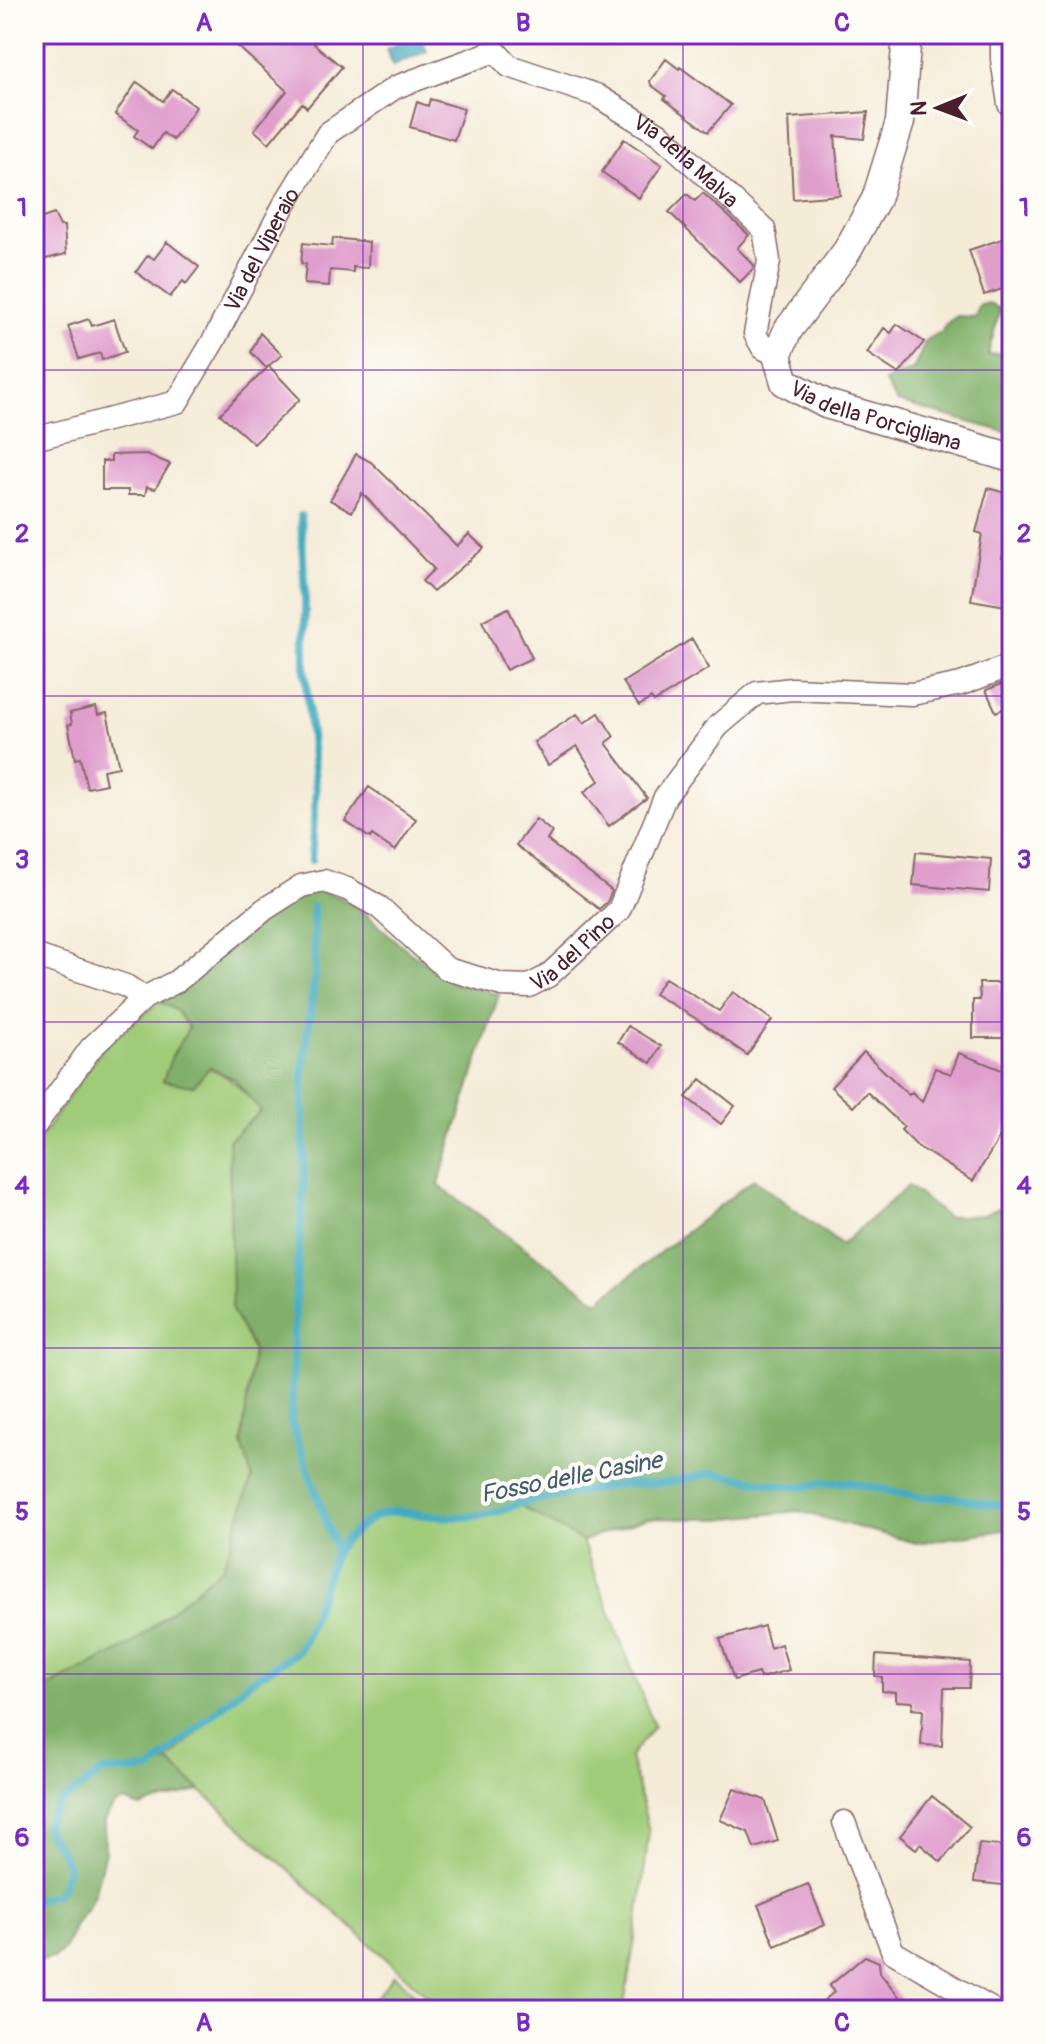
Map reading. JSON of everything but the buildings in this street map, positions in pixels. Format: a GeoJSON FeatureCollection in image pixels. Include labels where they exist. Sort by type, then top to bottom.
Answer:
{"type":"FeatureCollection","features":[{"type":"Feature","properties":{"kind":"street","name":"Via della Porcigliana"},"geometry":{"type":"LineString","coordinates":[[907,34],[900,122],[876,199],[847,251],[788,330],[777,355],[785,382],[826,404],[1012,458]]}},
{"type":"Feature","properties":{"kind":"street"},"geometry":{"type":"LineString","coordinates":[[1005,34],[1005,59],[1012,103]]}},
{"type":"Feature","properties":{"kind":"street","name":"Via della Malva"},"geometry":{"type":"LineString","coordinates":[[498,42],[509,66],[596,95],[661,135],[764,229],[769,261],[755,334],[763,348],[777,355]]}},
{"type":"Feature","properties":{"kind":"street","name":"Via del Viperaio"},"geometry":{"type":"LineString","coordinates":[[34,439],[177,402],[214,340],[284,205],[328,133],[396,87],[498,42]]}},
{"type":"Feature","properties":{"kind":"street","name":"Via del Pino"},"geometry":{"type":"LineString","coordinates":[[34,1127],[91,1048],[144,998],[177,981],[265,909],[301,886],[324,881],[347,889],[379,907],[447,969],[502,985],[529,986],[548,976],[619,910],[665,797],[718,726],[757,693],[792,689],[912,694],[961,684],[1012,665]]}},
{"type":"Feature","properties":{"kind":"street"},"geometry":{"type":"LineString","coordinates":[[34,955],[126,986],[144,998]]}},
{"type":"Feature","properties":{"kind":"street"},"geometry":{"type":"LineString","coordinates":[[844,1822],[893,1952],[993,2010]]}},
{"type":"Feature","properties":{"kind":"green space"},"geometry":{"type":"Polygon","coordinates":[[[988,303],[1000,309],[988,355],[1012,352],[1012,434],[897,402],[884,381],[913,370],[927,339],[942,332],[956,316],[975,317],[979,306],[988,303]]]}},
{"type":"Feature","properties":{"kind":"green space"},"geometry":{"type":"Polygon","coordinates":[[[319,890],[339,897],[365,913],[452,983],[499,994],[438,1185],[598,1301],[754,1179],[841,1245],[908,1186],[947,1217],[983,1215],[1012,1202],[1012,1529],[916,1543],[798,1511],[720,1519],[648,1518],[582,1541],[517,1504],[472,1516],[397,1512],[377,1516],[336,1550],[297,1652],[248,1683],[152,1767],[168,1761],[200,1790],[140,1807],[124,1801],[114,1805],[104,1821],[105,1851],[95,1892],[87,1909],[76,1922],[65,1948],[53,1958],[34,1963],[34,1711],[44,1689],[132,1644],[223,1567],[252,1478],[242,1443],[253,1350],[232,1310],[229,1140],[261,1111],[234,1079],[210,1067],[193,1086],[163,1081],[172,1056],[189,1028],[176,1010],[160,1002],[296,895],[319,890]]]}},
{"type":"Feature","properties":{"kind":"green space"},"geometry":{"type":"Polygon","coordinates":[[[160,1002],[176,1010],[189,1028],[172,1056],[222,1074],[261,1111],[232,1310],[253,1350],[242,1443],[253,1477],[223,1567],[132,1644],[44,1689],[34,1675],[34,1147],[106,1044],[160,1002]]]}},
{"type":"Feature","properties":{"kind":"green space"},"geometry":{"type":"Polygon","coordinates":[[[517,1504],[582,1541],[654,1726],[630,1757],[649,1831],[623,2010],[443,2010],[168,1761],[248,1683],[297,1652],[336,1550],[361,1526],[385,1513],[472,1516],[517,1504]]]}},
{"type":"Feature","properties":{"kind":"green space"},"geometry":{"type":"Polygon","coordinates":[[[394,1975],[433,2010],[366,2010],[394,1975]]]}},
{"type":"Feature","properties":{"kind":"water"},"geometry":{"type":"Polygon","coordinates":[[[420,35],[427,51],[393,66],[386,49],[420,35]]]}},
{"type":"Feature","properties":{"kind":"waterway"},"geometry":{"type":"LineString","coordinates":[[301,516],[305,670],[316,791],[311,860]]}},
{"type":"Feature","properties":{"kind":"waterway"},"geometry":{"type":"LineString","coordinates":[[313,907],[315,973],[303,1071],[304,1179],[291,1421],[336,1550]]}},
{"type":"Feature","properties":{"kind":"waterway","name":"Fosso delle Casine"},"geometry":{"type":"LineString","coordinates":[[34,1901],[57,1894],[68,1867],[47,1832],[47,1823],[57,1805],[102,1772],[150,1770],[248,1683],[297,1652],[305,1638],[336,1550],[377,1516],[397,1512],[448,1517],[483,1515],[517,1504],[622,1484],[664,1483],[714,1473],[782,1486],[847,1482],[920,1497],[952,1497],[993,1505],[1012,1504]]}}]}
